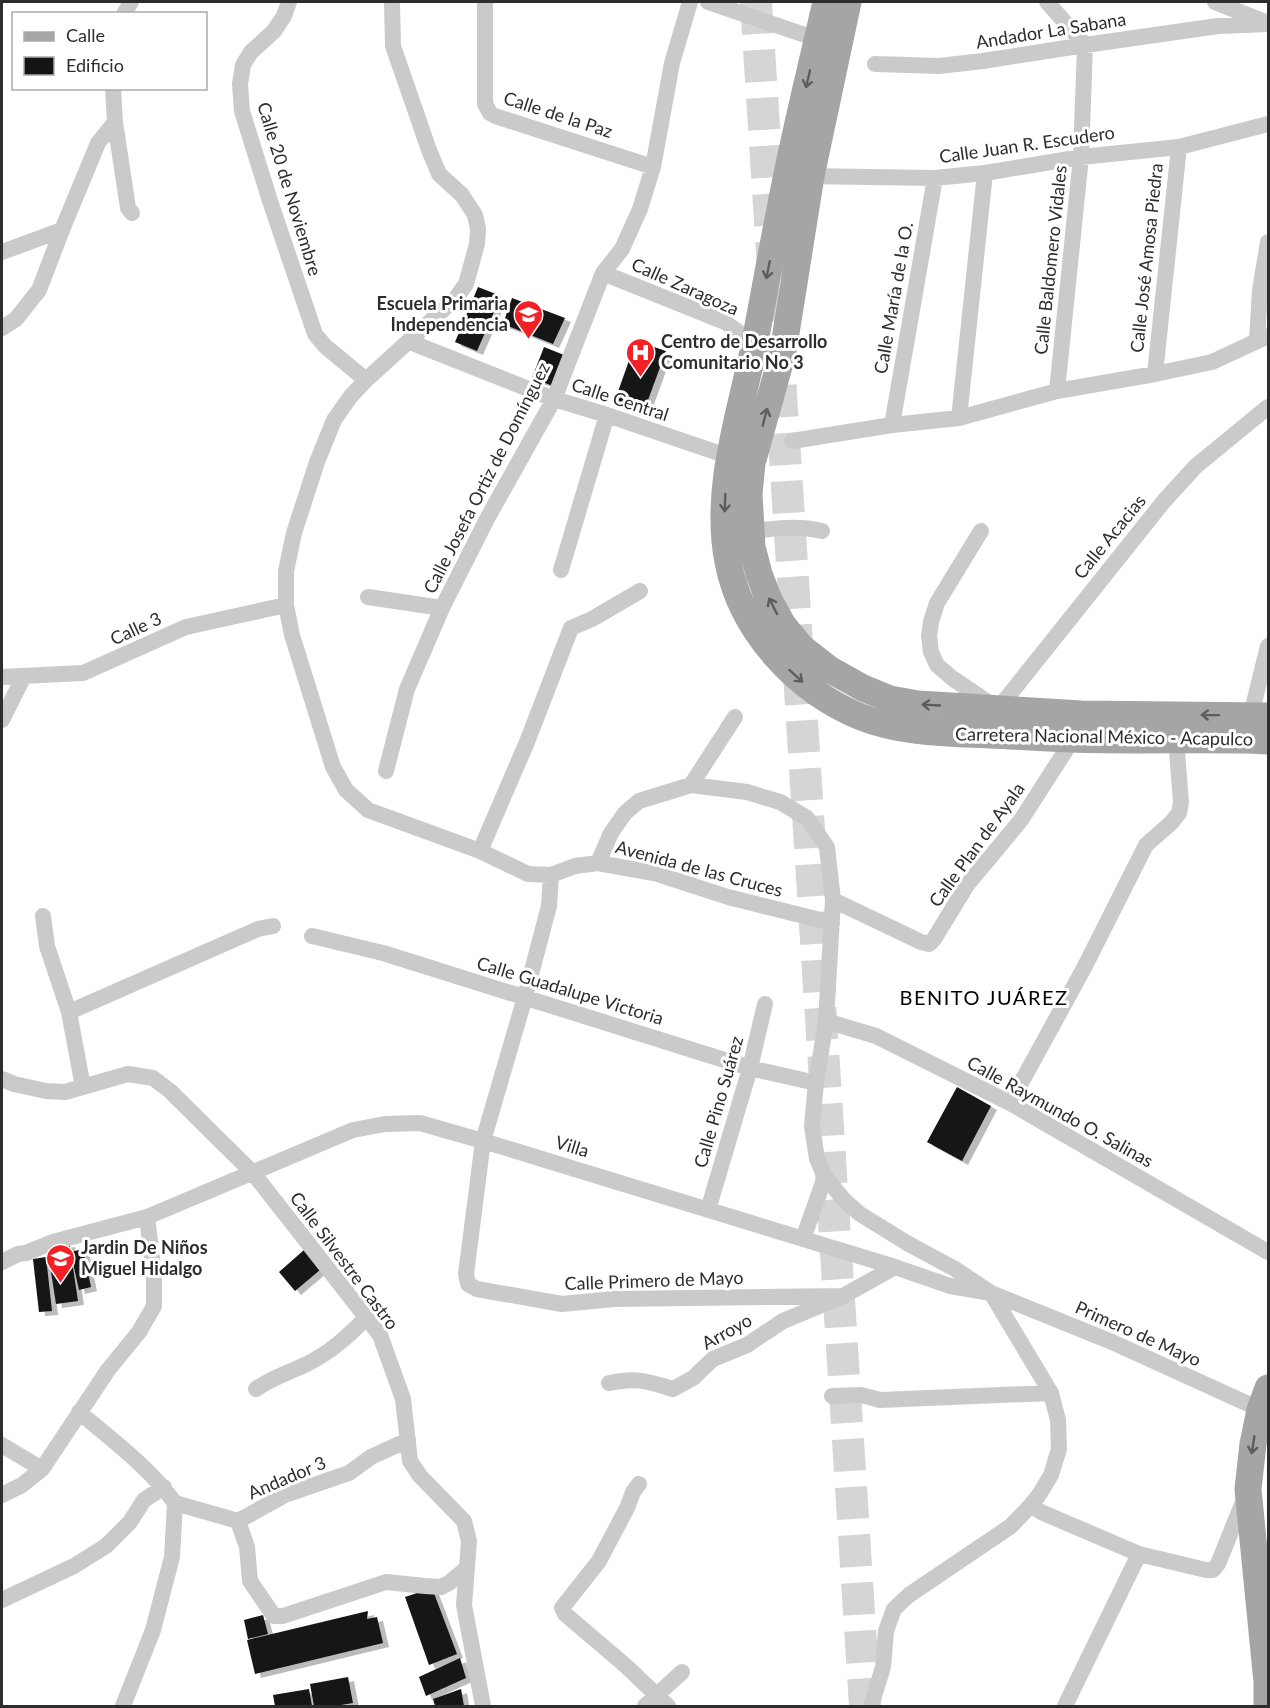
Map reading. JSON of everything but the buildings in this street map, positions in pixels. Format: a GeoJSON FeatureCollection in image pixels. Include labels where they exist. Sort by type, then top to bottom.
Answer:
{"type":"FeatureCollection","features":[{"type":"Feature","properties":{"kind":"main road","name":"Carretera Nacional México - Acapulco"},"geometry":{"type":"LineString","coordinates":[[826,2],[817,39],[799,175],[783,352],[741,460],[726,492],[724,526],[728,562],[736,591],[755,629],[776,658],[801,681],[843,708],[861,717],[890,726],[937,732],[1072,739],[1269,741]]}},
{"type":"Feature","properties":{"kind":"main road","name":"Carretera Nacional México - Acapulco"},"geometry":{"type":"LineString","coordinates":[[848,2],[754,344],[741,460],[749,494],[752,547],[769,600],[783,625],[802,648],[829,669],[890,699],[918,704],[1081,714],[1260,716]]}},
{"type":"Feature","properties":{"kind":"main road"},"geometry":{"type":"LineString","coordinates":[[1266,1404],[1253,1444],[1248,1489],[1267,1682],[1267,1707]]}},
{"type":"Feature","properties":{"kind":"street","name":"Calle 20 de Noviembre"},"geometry":{"type":"LineString","coordinates":[[289,2],[284,16],[274,31],[251,52],[243,65],[240,84],[242,111],[315,334],[325,346],[366,380]]}},
{"type":"Feature","properties":{"kind":"street","name":"Avenida de las Cruces"},"geometry":{"type":"LineString","coordinates":[[392,2],[393,45],[429,150],[439,174],[462,195],[475,215],[478,229],[477,244],[466,284],[456,298],[366,380],[334,420],[317,462],[294,533],[286,571],[286,605],[292,635],[333,767],[346,790],[368,810],[480,851],[528,874],[551,875],[575,866],[598,863],[654,873],[728,897],[832,923]]}},
{"type":"Feature","properties":{"kind":"street","name":"Calle de la Paz"},"geometry":{"type":"LineString","coordinates":[[485,2],[486,104],[490,113],[653,167]]}},
{"type":"Feature","properties":{"kind":"street","name":"Calle Josefa Ortiz de Domínguez"},"geometry":{"type":"LineString","coordinates":[[386,771],[407,689],[442,608],[488,517],[554,399],[603,273],[622,249],[640,209],[653,167],[672,63],[690,2]]}},
{"type":"Feature","properties":{"kind":"street"},"geometry":{"type":"LineString","coordinates":[[708,2],[817,39]]}},
{"type":"Feature","properties":{"kind":"street"},"geometry":{"type":"LineString","coordinates":[[1047,2],[1084,45]]}},
{"type":"Feature","properties":{"kind":"street"},"geometry":{"type":"LineString","coordinates":[[1215,2],[1268,24]]}},
{"type":"Feature","properties":{"kind":"street","name":"Andador La Sabana"},"geometry":{"type":"LineString","coordinates":[[875,64],[939,66],[1218,26],[1268,24]]}},
{"type":"Feature","properties":{"kind":"street","name":"Calle Baldomero Vidales"},"geometry":{"type":"LineString","coordinates":[[1058,391],[1081,157],[1084,45]]}},
{"type":"Feature","properties":{"kind":"street"},"geometry":{"type":"LineString","coordinates":[[113,90],[115,122],[128,208],[132,213]]}},
{"type":"Feature","properties":{"kind":"street"},"geometry":{"type":"LineString","coordinates":[[2,328],[16,319],[39,290],[98,143],[115,122]]}},
{"type":"Feature","properties":{"kind":"street","name":"Calle Juan R. Escudero"},"geometry":{"type":"LineString","coordinates":[[799,175],[935,178],[985,173],[1081,157],[1179,147],[1269,124]]}},
{"type":"Feature","properties":{"kind":"street","name":"Calle José Amosa Piedra"},"geometry":{"type":"LineString","coordinates":[[1155,374],[1179,147]]}},
{"type":"Feature","properties":{"kind":"street"},"geometry":{"type":"LineString","coordinates":[[960,418],[985,173]]}},
{"type":"Feature","properties":{"kind":"street","name":"Calle María de la O."},"geometry":{"type":"LineString","coordinates":[[892,425],[935,178]]}},
{"type":"Feature","properties":{"kind":"street"},"geometry":{"type":"LineString","coordinates":[[2,252],[62,230]]}},
{"type":"Feature","properties":{"kind":"street"},"geometry":{"type":"LineString","coordinates":[[792,441],[892,425],[960,418],[1058,391],[1212,362],[1263,338],[1260,290],[1269,242]]}},
{"type":"Feature","properties":{"kind":"street","name":"Calle Zaragoza"},"geometry":{"type":"LineString","coordinates":[[603,273],[689,306],[724,322],[754,344],[783,352]]}},
{"type":"Feature","properties":{"kind":"street","name":"Calle Central"},"geometry":{"type":"LineString","coordinates":[[410,342],[554,399],[741,460]]}},
{"type":"Feature","properties":{"kind":"street","name":"Calle Acacias"},"geometry":{"type":"LineString","coordinates":[[998,709],[1164,501],[1196,466],[1269,407]]}},
{"type":"Feature","properties":{"kind":"street"},"geometry":{"type":"LineString","coordinates":[[561,570],[607,415]]}},
{"type":"Feature","properties":{"kind":"street"},"geometry":{"type":"LineString","coordinates":[[750,531],[791,527],[822,531]]}},
{"type":"Feature","properties":{"kind":"street"},"geometry":{"type":"LineString","coordinates":[[981,531],[937,603],[929,636],[931,652],[937,665],[998,709]]}},
{"type":"Feature","properties":{"kind":"street"},"geometry":{"type":"LineString","coordinates":[[480,851],[527,742],[571,628],[592,619],[640,591]]}},
{"type":"Feature","properties":{"kind":"street"},"geometry":{"type":"LineString","coordinates":[[368,597],[442,608]]}},
{"type":"Feature","properties":{"kind":"street","name":"Calle 3"},"geometry":{"type":"LineString","coordinates":[[2,677],[83,673],[186,627],[286,605]]}},
{"type":"Feature","properties":{"kind":"street"},"geometry":{"type":"LineString","coordinates":[[1260,716],[1269,646]]}},
{"type":"Feature","properties":{"kind":"street"},"geometry":{"type":"LineString","coordinates":[[2,720],[24,676]]}},
{"type":"Feature","properties":{"kind":"street"},"geometry":{"type":"LineString","coordinates":[[691,785],[735,717]]}},
{"type":"Feature","properties":{"kind":"street","name":"Calle Plan de Ayala"},"geometry":{"type":"LineString","coordinates":[[833,900],[928,944],[934,939],[968,885],[1021,820],[1072,739]]}},
{"type":"Feature","properties":{"kind":"street"},"geometry":{"type":"LineString","coordinates":[[1010,1103],[1084,968],[1146,845],[1179,813],[1181,802],[1176,739]]}},
{"type":"Feature","properties":{"kind":"street"},"geometry":{"type":"LineString","coordinates":[[598,863],[611,833],[625,813],[639,801],[691,785],[747,792],[780,802],[807,818],[827,847],[833,900],[826,1021],[812,1126],[817,1159],[825,1177],[845,1201],[860,1214],[955,1269],[991,1293],[1051,1393],[1058,1420],[1059,1449],[1051,1474],[1039,1495],[1011,1526],[909,1595],[894,1609],[886,1631],[883,1667],[871,1707]]}},
{"type":"Feature","properties":{"kind":"street"},"geometry":{"type":"LineString","coordinates":[[483,1141],[549,906],[551,875]]}},
{"type":"Feature","properties":{"kind":"street"},"geometry":{"type":"LineString","coordinates":[[2,1079],[46,1091],[66,1092],[83,1087],[69,1012],[47,946],[43,916]]}},
{"type":"Feature","properties":{"kind":"street"},"geometry":{"type":"LineString","coordinates":[[69,1012],[258,929],[273,927]]}},
{"type":"Feature","properties":{"kind":"street","name":"Calle Guadalupe Victoria"},"geometry":{"type":"LineString","coordinates":[[312,936],[383,953],[750,1068],[816,1083]]}},
{"type":"Feature","properties":{"kind":"street","name":"Calle Pino Suárez"},"geometry":{"type":"LineString","coordinates":[[708,1210],[750,1068],[765,1004]]}},
{"type":"Feature","properties":{"kind":"street","name":"Calle Raymundo O. Salinas"},"geometry":{"type":"LineString","coordinates":[[826,1021],[876,1036],[1010,1103],[1269,1252]]}},
{"type":"Feature","properties":{"kind":"street","name":"Calle Silvestre Castro"},"geometry":{"type":"LineString","coordinates":[[83,1087],[128,1074],[153,1078],[170,1091],[253,1173],[380,1335],[403,1399],[410,1461],[420,1476],[464,1521],[469,1542],[464,1605],[483,1707]]}},
{"type":"Feature","properties":{"kind":"street","name":"Villa"},"geometry":{"type":"LineString","coordinates":[[2,1262],[53,1242],[147,1217],[353,1130],[385,1124],[420,1123],[895,1267],[950,1286],[991,1293]]}},
{"type":"Feature","properties":{"kind":"street","name":"Calle Primero de Mayo"},"geometry":{"type":"LineString","coordinates":[[483,1141],[466,1274],[468,1284],[477,1289],[562,1304],[614,1299],[843,1296]]}},
{"type":"Feature","properties":{"kind":"street"},"geometry":{"type":"LineString","coordinates":[[803,1239],[825,1177]]}},
{"type":"Feature","properties":{"kind":"street"},"geometry":{"type":"LineString","coordinates":[[2,1496],[22,1485],[42,1469],[108,1370],[139,1332],[154,1306],[154,1274],[147,1217]]}},
{"type":"Feature","properties":{"kind":"street","name":"Arroyo"},"geometry":{"type":"LineString","coordinates":[[609,1383],[641,1380],[673,1389],[693,1378],[713,1359],[747,1345],[783,1321],[843,1296],[895,1267]]}},
{"type":"Feature","properties":{"kind":"street","name":"Primero de Mayo"},"geometry":{"type":"LineString","coordinates":[[991,1293],[1266,1404]]}},
{"type":"Feature","properties":{"kind":"street"},"geometry":{"type":"LineString","coordinates":[[256,1389],[330,1351],[344,1341],[366,1318]]}},
{"type":"Feature","properties":{"kind":"street"},"geometry":{"type":"LineString","coordinates":[[832,1396],[861,1395],[880,1400],[1051,1393]]}},
{"type":"Feature","properties":{"kind":"street"},"geometry":{"type":"LineString","coordinates":[[79,1412],[164,1487],[175,1503],[172,1557],[153,1630],[127,1704]]}},
{"type":"Feature","properties":{"kind":"street","name":"Andador 3"},"geometry":{"type":"LineString","coordinates":[[175,1503],[238,1521],[285,1495],[349,1473],[371,1457],[408,1440]]}},
{"type":"Feature","properties":{"kind":"street"},"geometry":{"type":"LineString","coordinates":[[2,1445],[42,1469]]}},
{"type":"Feature","properties":{"kind":"street"},"geometry":{"type":"LineString","coordinates":[[639,1484],[599,1561],[562,1608],[565,1614],[626,1666],[657,1703],[682,1672]]}},
{"type":"Feature","properties":{"kind":"street"},"geometry":{"type":"LineString","coordinates":[[2,1600],[74,1566],[106,1546],[130,1522],[144,1500],[164,1487]]}},
{"type":"Feature","properties":{"kind":"street"},"geometry":{"type":"LineString","coordinates":[[1031,1505],[1041,1512],[1139,1554],[1214,1570],[1248,1489]]}},
{"type":"Feature","properties":{"kind":"street"},"geometry":{"type":"LineString","coordinates":[[238,1521],[247,1546],[250,1581],[274,1616],[283,1616],[386,1582],[441,1587],[467,1568]]}},
{"type":"Feature","properties":{"kind":"street"},"geometry":{"type":"LineString","coordinates":[[1065,1707],[1139,1554]]}},
{"type":"Feature","properties":{"kind":"tunnel"},"geometry":{"type":"LineString","coordinates":[[756,2],[865,1706]]}},
{"type":"Feature","properties":{"kind":"place","name":"Escuela Primaria Independencia"},"geometry":{"type":"Point","coordinates":[529,340]}},
{"type":"Feature","properties":{"kind":"place","name":"Centro de Desarrollo Comunitario No 3"},"geometry":{"type":"Point","coordinates":[640,378]}},
{"type":"Feature","properties":{"kind":"place","name":"Jardin De Niños Miguel Hidalgo"},"geometry":{"type":"Point","coordinates":[60,1284]}},
{"type":"Feature","properties":{"kind":"district","name":"BENITO JUÁREZ"},"geometry":{"type":"Point","coordinates":[984,998]}}]}
